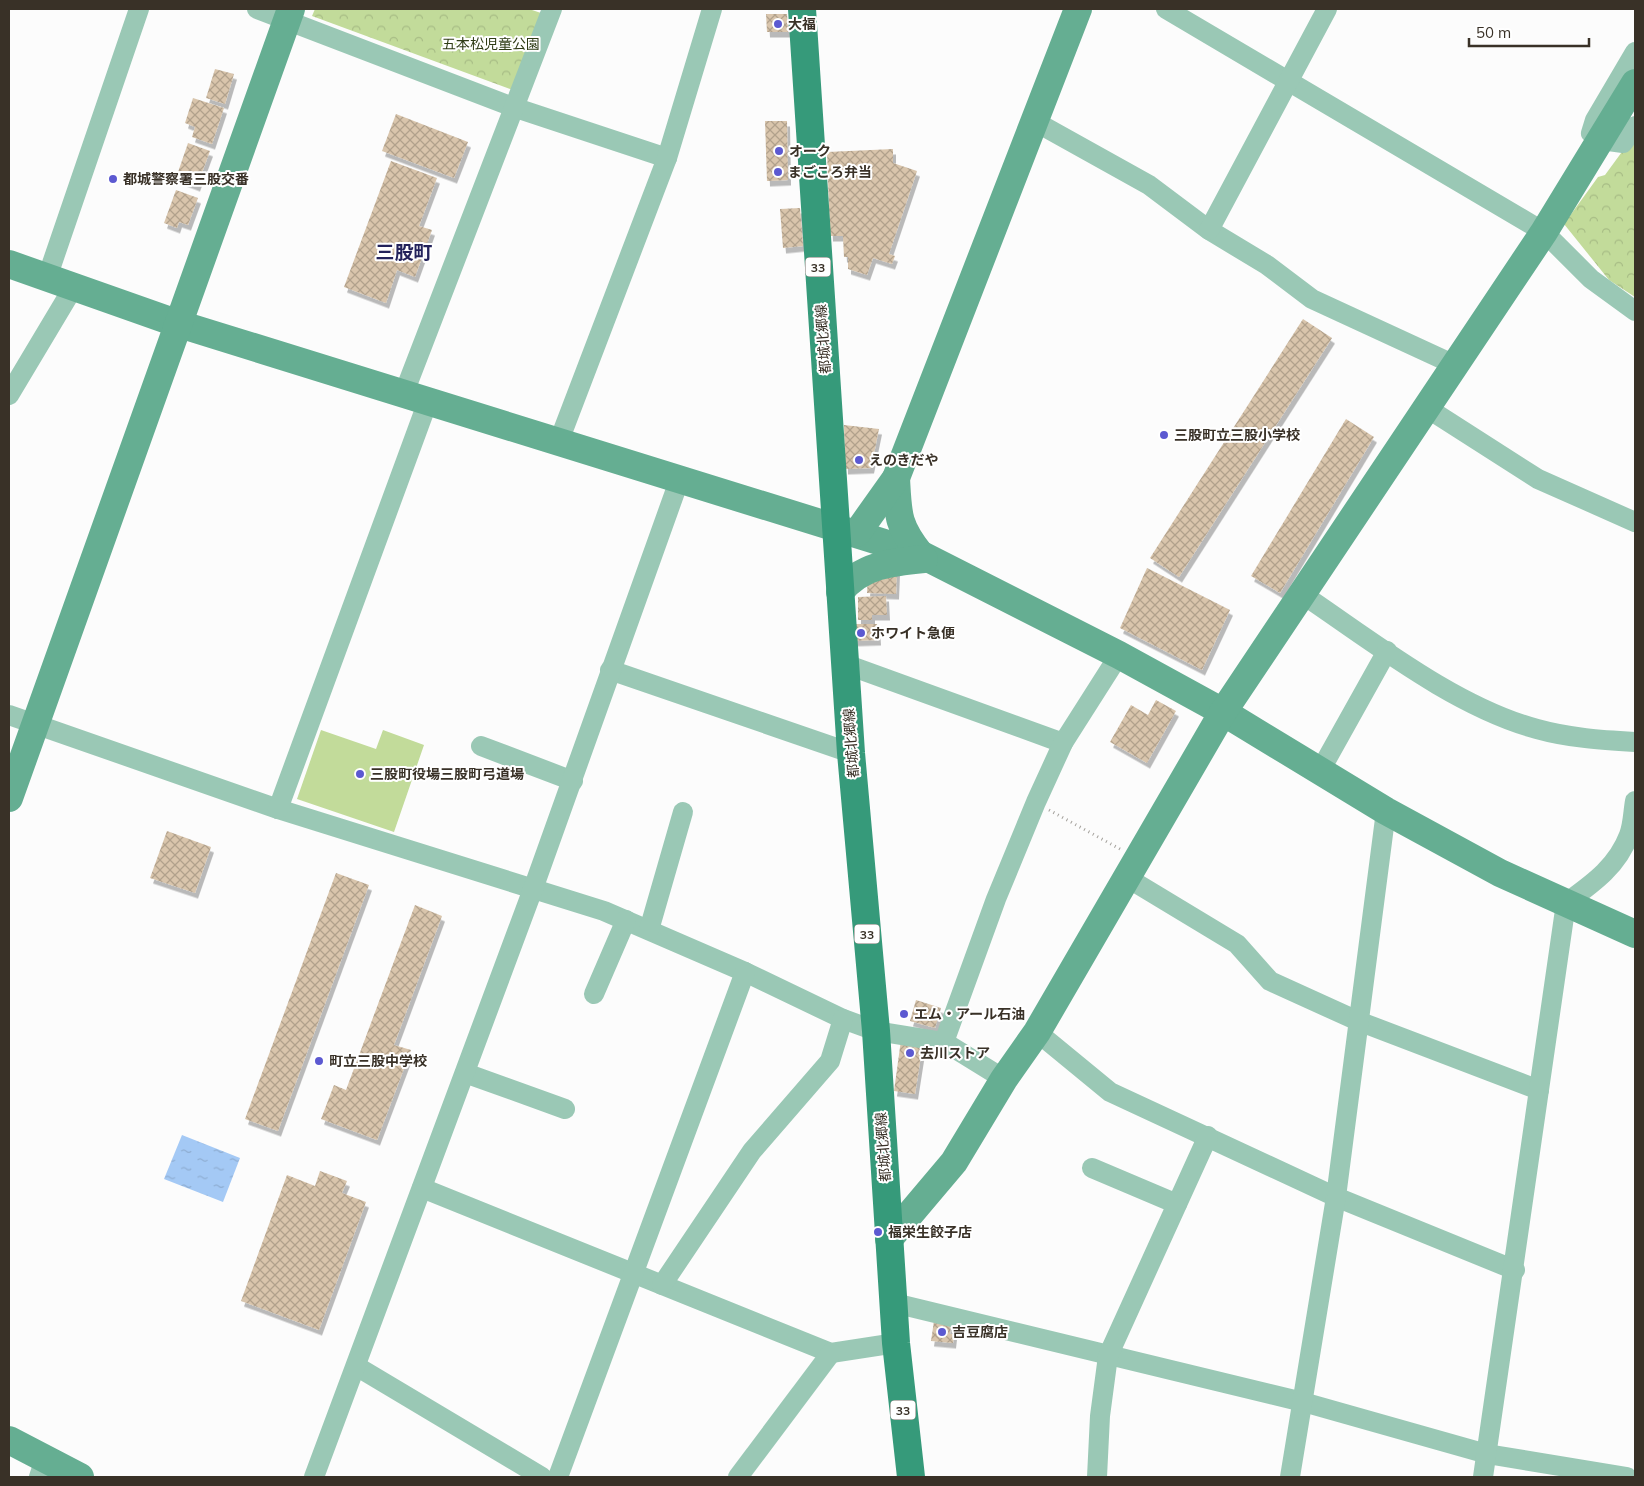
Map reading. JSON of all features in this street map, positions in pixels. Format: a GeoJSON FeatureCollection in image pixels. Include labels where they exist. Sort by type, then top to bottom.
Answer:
{"type":"FeatureCollection","features":[{"type":"Feature","properties":{"kind":"main road","name":"都城北郷線"},"geometry":{"type":"LineString","coordinates":[[802,9],[846,530],[840,592],[851,753],[876,1032],[896,1343],[911,1477]]}},
{"type":"Feature","properties":{"kind":"street"},"geometry":{"type":"LineString","coordinates":[[47,278],[138,9]]}},
{"type":"Feature","properties":{"kind":"street"},"geometry":{"type":"LineString","coordinates":[[257,9],[289,15],[512,107],[667,158]]}},
{"type":"Feature","properties":{"kind":"street"},"geometry":{"type":"LineString","coordinates":[[278,808],[512,107],[552,9]]}},
{"type":"Feature","properties":{"kind":"street"},"geometry":{"type":"LineString","coordinates":[[559,441],[667,158],[712,9]]}},
{"type":"Feature","properties":{"kind":"street"},"geometry":{"type":"LineString","coordinates":[[846,530],[896,478],[1078,9]]}},
{"type":"Feature","properties":{"kind":"street"},"geometry":{"type":"LineString","coordinates":[[1166,9],[1288,79],[1544,232],[1592,279],[1635,311]]}},
{"type":"Feature","properties":{"kind":"street"},"geometry":{"type":"LineString","coordinates":[[1209,230],[1327,9]]}},
{"type":"Feature","properties":{"kind":"street"},"geometry":{"type":"LineString","coordinates":[[9,798],[289,15]]}},
{"type":"Feature","properties":{"kind":"street"},"geometry":{"type":"LineString","coordinates":[[1635,52],[1596,120],[1591,133],[1601,140],[1623,143],[1635,126]]}},
{"type":"Feature","properties":{"kind":"street"},"geometry":{"type":"LineString","coordinates":[[889,1239],[954,1162],[1004,1079],[1037,1032],[1223,712],[1544,232],[1635,83]]}},
{"type":"Feature","properties":{"kind":"street"},"geometry":{"type":"LineString","coordinates":[[1034,121],[1149,185],[1209,230],[1267,265],[1312,299],[1455,366]]}},
{"type":"Feature","properties":{"kind":"street"},"geometry":{"type":"LineString","coordinates":[[9,264],[179,324],[680,478],[926,556],[1119,655],[1223,712],[1386,811],[1500,873],[1635,934]]}},
{"type":"Feature","properties":{"kind":"street"},"geometry":{"type":"LineString","coordinates":[[9,395],[73,288]]}},
{"type":"Feature","properties":{"kind":"street"},"geometry":{"type":"LineString","coordinates":[[1427,408],[1538,480],[1635,522]]}},
{"type":"Feature","properties":{"kind":"street"},"geometry":{"type":"LineString","coordinates":[[314,1477],[534,889],[610,670],[680,478]]}},
{"type":"Feature","properties":{"kind":"street"},"geometry":{"type":"LineString","coordinates":[[896,478],[898,512],[905,535],[926,556]]}},
{"type":"Feature","properties":{"kind":"street"},"geometry":{"type":"LineString","coordinates":[[840,592],[848,581],[871,567],[926,556]]}},
{"type":"Feature","properties":{"kind":"street"},"geometry":{"type":"LineString","coordinates":[[1302,594],[1428,679],[1482,708],[1536,729],[1582,739],[1635,742]]}},
{"type":"Feature","properties":{"kind":"street"},"geometry":{"type":"LineString","coordinates":[[1320,771],[1387,651]]}},
{"type":"Feature","properties":{"kind":"street"},"geometry":{"type":"LineString","coordinates":[[944,1042],[996,898],[1036,802],[1063,743],[1119,655]]}},
{"type":"Feature","properties":{"kind":"street"},"geometry":{"type":"LineString","coordinates":[[845,664],[1063,743]]}},
{"type":"Feature","properties":{"kind":"street"},"geometry":{"type":"LineString","coordinates":[[610,670],[851,753]]}},
{"type":"Feature","properties":{"kind":"street"},"geometry":{"type":"LineString","coordinates":[[9,715],[278,808],[604,911],[745,972],[843,1019],[876,1032],[944,1042],[1004,1079]]}},
{"type":"Feature","properties":{"kind":"street"},"geometry":{"type":"LineString","coordinates":[[481,746],[573,781]]}},
{"type":"Feature","properties":{"kind":"street"},"geometry":{"type":"LineString","coordinates":[[1483,1477],[1515,1270],[1566,902],[1602,877],[1617,858],[1629,835],[1635,801]]}},
{"type":"Feature","properties":{"kind":"street"},"geometry":{"type":"LineString","coordinates":[[1290,1477],[1336,1197],[1386,811]]}},
{"type":"Feature","properties":{"kind":"street"},"geometry":{"type":"LineString","coordinates":[[649,930],[683,812]]}},
{"type":"Feature","properties":{"kind":"street"},"geometry":{"type":"LineString","coordinates":[[1132,868],[1237,944],[1270,981],[1358,1021],[1539,1090]]}},
{"type":"Feature","properties":{"kind":"street"},"geometry":{"type":"LineString","coordinates":[[594,994],[626,920]]}},
{"type":"Feature","properties":{"kind":"street"},"geometry":{"type":"LineString","coordinates":[[558,1477],[745,972]]}},
{"type":"Feature","properties":{"kind":"street"},"geometry":{"type":"LineString","coordinates":[[662,1285],[752,1151],[830,1061],[843,1019]]}},
{"type":"Feature","properties":{"kind":"street"},"geometry":{"type":"LineString","coordinates":[[1037,1032],[1110,1092],[1336,1197],[1515,1270]]}},
{"type":"Feature","properties":{"kind":"street"},"geometry":{"type":"LineString","coordinates":[[465,1073],[565,1109]]}},
{"type":"Feature","properties":{"kind":"street"},"geometry":{"type":"LineString","coordinates":[[1097,1477],[1100,1416],[1108,1356],[1208,1136]]}},
{"type":"Feature","properties":{"kind":"street"},"geometry":{"type":"LineString","coordinates":[[1092,1168],[1177,1204]]}},
{"type":"Feature","properties":{"kind":"street"},"geometry":{"type":"LineString","coordinates":[[422,1188],[831,1353],[896,1343]]}},
{"type":"Feature","properties":{"kind":"street"},"geometry":{"type":"LineString","coordinates":[[894,1303],[1302,1402],[1487,1454],[1626,1477]]}},
{"type":"Feature","properties":{"kind":"street"},"geometry":{"type":"LineString","coordinates":[[738,1477],[831,1353]]}},
{"type":"Feature","properties":{"kind":"street"},"geometry":{"type":"LineString","coordinates":[[356,1366],[542,1477]]}},
{"type":"Feature","properties":{"kind":"street"},"geometry":{"type":"LineString","coordinates":[[9,1440],[42,1468],[80,1477]]}},
{"type":"Feature","properties":{"kind":"path"},"geometry":{"type":"LineString","coordinates":[[1036,802],[1132,868]]}},
{"type":"Feature","properties":{"kind":"green space","name":"五本松児童公園"},"geometry":{"type":"Polygon","coordinates":[[[315,9],[529,9],[541,13],[513,90],[312,16],[315,9]]]}},
{"type":"Feature","properties":{"kind":"green space"},"geometry":{"type":"Polygon","coordinates":[[[1635,134],[1635,297],[1609,280],[1564,224],[1598,177],[1605,175],[1635,134]]]}},
{"type":"Feature","properties":{"kind":"green space","name":"三股町役場三股町弓道場"},"geometry":{"type":"Polygon","coordinates":[[[321,730],[376,749],[383,730],[424,745],[394,832],[297,799],[321,730]]]}},
{"type":"Feature","properties":{"kind":"water"},"geometry":{"type":"Polygon","coordinates":[[[182,1135],[240,1158],[223,1202],[164,1179],[182,1135]]]}},
{"type":"Feature","properties":{"kind":"building"},"geometry":{"type":"Polygon","coordinates":[[[766,14],[787,14],[788,32],[767,32],[766,14]]]}},
{"type":"Feature","properties":{"kind":"building"},"geometry":{"type":"Polygon","coordinates":[[[215,69],[234,74],[225,104],[206,98],[215,69]]]}},
{"type":"Feature","properties":{"kind":"building"},"geometry":{"type":"Polygon","coordinates":[[[193,98],[224,108],[212,144],[192,137],[195,127],[185,123],[193,98]]]}},
{"type":"Feature","properties":{"kind":"building"},"geometry":{"type":"Polygon","coordinates":[[[396,114],[468,142],[454,178],[382,151],[396,114]]]}},
{"type":"Feature","properties":{"kind":"building"},"geometry":{"type":"Polygon","coordinates":[[[765,121],[787,121],[788,180],[767,181],[765,121]]]}},
{"type":"Feature","properties":{"kind":"building"},"geometry":{"type":"Polygon","coordinates":[[[188,143],[210,151],[197,186],[176,178],[188,143]]]}},
{"type":"Feature","properties":{"kind":"building"},"geometry":{"type":"Polygon","coordinates":[[[893,149],[893,163],[917,171],[889,254],[895,256],[892,264],[873,258],[867,275],[848,269],[848,257],[844,257],[843,236],[830,236],[827,152],[893,149]]]}},
{"type":"Feature","properties":{"kind":"building"},"geometry":{"type":"Polygon","coordinates":[[[391,161],[437,178],[419,226],[432,230],[415,277],[397,270],[386,303],[344,287],[391,161]]]}},
{"type":"Feature","properties":{"kind":"building"},"geometry":{"type":"Polygon","coordinates":[[[176,190],[198,198],[188,225],[179,222],[177,228],[164,223],[176,190]]]}},
{"type":"Feature","properties":{"kind":"building"},"geometry":{"type":"Polygon","coordinates":[[[800,208],[803,246],[783,248],[780,209],[800,208]]]}},
{"type":"Feature","properties":{"kind":"building"},"geometry":{"type":"Polygon","coordinates":[[[1303,319],[1332,338],[1179,577],[1150,558],[1303,319]]]}},
{"type":"Feature","properties":{"kind":"building"},"geometry":{"type":"Polygon","coordinates":[[[1346,419],[1374,437],[1280,593],[1251,576],[1346,419]]]}},
{"type":"Feature","properties":{"kind":"building"},"geometry":{"type":"Polygon","coordinates":[[[844,425],[879,429],[871,468],[845,469],[844,425]]]}},
{"type":"Feature","properties":{"kind":"building"},"geometry":{"type":"Polygon","coordinates":[[[1147,568],[1230,610],[1202,670],[1120,628],[1147,568]]]}},
{"type":"Feature","properties":{"kind":"building"},"geometry":{"type":"Polygon","coordinates":[[[897,569],[896,594],[867,593],[868,573],[897,569]]]}},
{"type":"Feature","properties":{"kind":"building"},"geometry":{"type":"Polygon","coordinates":[[[886,596],[887,615],[872,615],[872,620],[858,620],[858,597],[886,596]]]}},
{"type":"Feature","properties":{"kind":"building"},"geometry":{"type":"Polygon","coordinates":[[[849,624],[877,624],[878,640],[849,641],[849,624]]]}},
{"type":"Feature","properties":{"kind":"building"},"geometry":{"type":"Polygon","coordinates":[[[1156,700],[1176,711],[1147,763],[1110,742],[1131,705],[1148,715],[1156,700]]]}},
{"type":"Feature","properties":{"kind":"building"},"geometry":{"type":"Polygon","coordinates":[[[167,831],[211,847],[195,893],[150,878],[167,831]]]}},
{"type":"Feature","properties":{"kind":"building"},"geometry":{"type":"Polygon","coordinates":[[[336,873],[369,885],[278,1131],[245,1119],[336,873]]]}},
{"type":"Feature","properties":{"kind":"building"},"geometry":{"type":"Polygon","coordinates":[[[415,905],[442,916],[394,1045],[411,1050],[377,1140],[321,1119],[334,1085],[346,1090],[415,905]]]}},
{"type":"Feature","properties":{"kind":"building"},"geometry":{"type":"Polygon","coordinates":[[[916,1000],[941,1008],[935,1028],[910,1021],[916,1000]]]}},
{"type":"Feature","properties":{"kind":"building"},"geometry":{"type":"Polygon","coordinates":[[[901,1040],[923,1043],[915,1094],[894,1091],[901,1040]]]}},
{"type":"Feature","properties":{"kind":"building"},"geometry":{"type":"Polygon","coordinates":[[[320,1171],[347,1181],[342,1193],[366,1202],[319,1330],[241,1301],[287,1175],[315,1186],[320,1171]]]}},
{"type":"Feature","properties":{"kind":"building"},"geometry":{"type":"Polygon","coordinates":[[[934,1321],[951,1323],[950,1334],[954,1334],[953,1343],[931,1341],[934,1321]]]}},
{"type":"Feature","properties":{"kind":"place","name":"大福"},"geometry":{"type":"Point","coordinates":[778,24]}},
{"type":"Feature","properties":{"kind":"place","name":"オーク"},"geometry":{"type":"Point","coordinates":[779,151]}},
{"type":"Feature","properties":{"kind":"place","name":"まごころ弁当"},"geometry":{"type":"Point","coordinates":[778,172]}},
{"type":"Feature","properties":{"kind":"place","name":"都城警察署三股交番"},"geometry":{"type":"Point","coordinates":[113,179]}},
{"type":"Feature","properties":{"kind":"place","name":"三股町立三股小学校"},"geometry":{"type":"Point","coordinates":[1164,435]}},
{"type":"Feature","properties":{"kind":"place","name":"えのきだや"},"geometry":{"type":"Point","coordinates":[859,460]}},
{"type":"Feature","properties":{"kind":"place","name":"ホワイト急便"},"geometry":{"type":"Point","coordinates":[861,633]}},
{"type":"Feature","properties":{"kind":"place","name":"三股町役場三股町弓道場"},"geometry":{"type":"Point","coordinates":[360,774]}},
{"type":"Feature","properties":{"kind":"place","name":"エム・アール石油"},"geometry":{"type":"Point","coordinates":[904,1014]}},
{"type":"Feature","properties":{"kind":"place","name":"去川ストア"},"geometry":{"type":"Point","coordinates":[910,1053]}},
{"type":"Feature","properties":{"kind":"place","name":"町立三股中学校"},"geometry":{"type":"Point","coordinates":[319,1061]}},
{"type":"Feature","properties":{"kind":"place","name":"福栄生餃子店"},"geometry":{"type":"Point","coordinates":[878,1232]}},
{"type":"Feature","properties":{"kind":"place","name":"吉豆腐店"},"geometry":{"type":"Point","coordinates":[942,1332]}},
{"type":"Feature","properties":{"kind":"district","name":"三股町"},"geometry":{"type":"Point","coordinates":[404,252]}}]}
